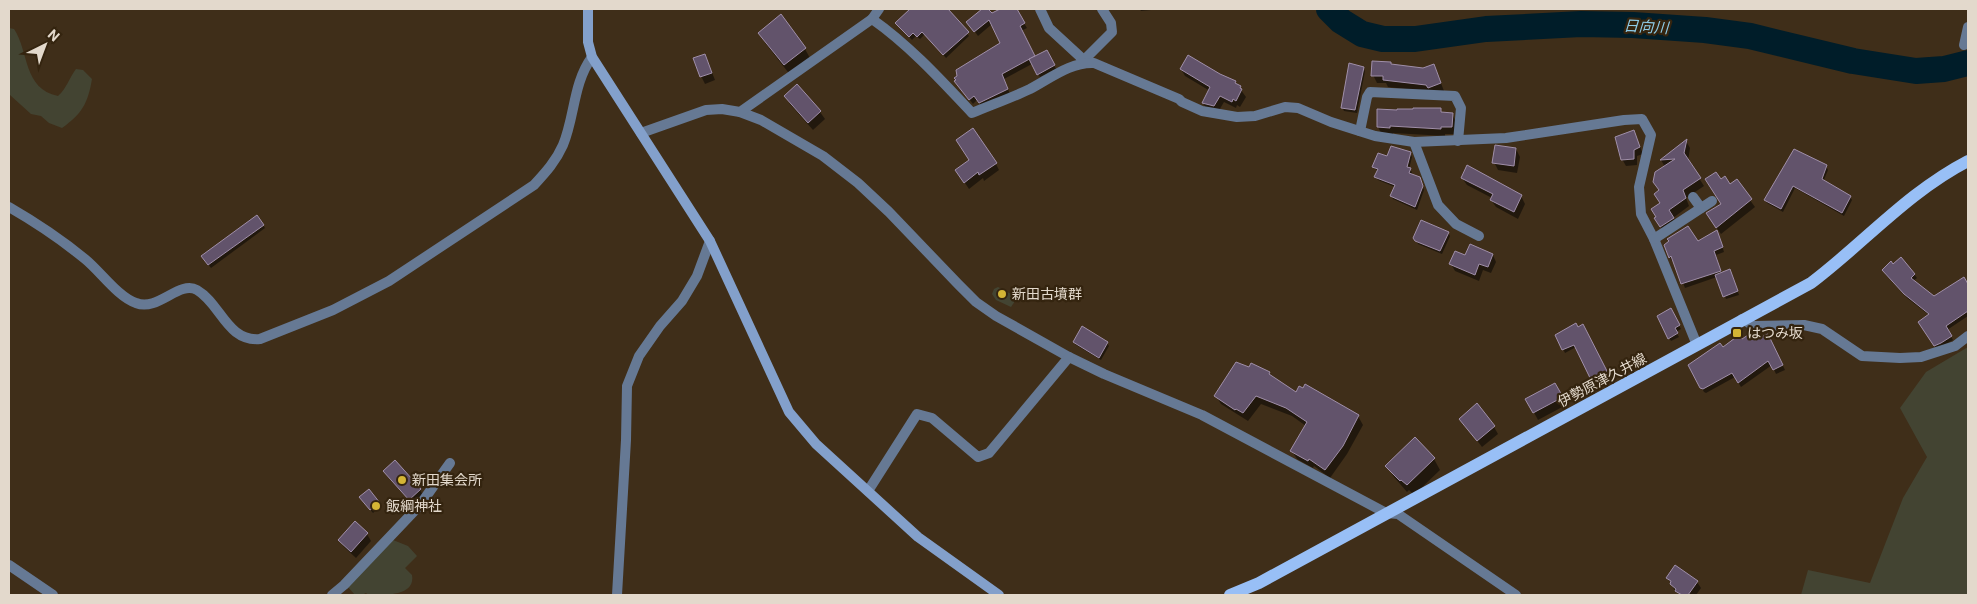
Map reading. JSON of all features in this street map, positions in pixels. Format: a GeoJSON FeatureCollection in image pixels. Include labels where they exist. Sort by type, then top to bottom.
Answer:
{"type":"FeatureCollection","features":[{"type":"Feature","properties":{"kind":"main road","name":"伊勢原津久井線"},"geometry":{"type":"LineString","coordinates":[[1230,595],[1259,583],[1810,283],[1836,264],[1890,214],[1931,183],[1968,161]]}},
{"type":"Feature","properties":{"kind":"street"},"geometry":{"type":"LineString","coordinates":[[588,9],[588,42],[592,57],[710,241],[789,412],[816,444],[918,537],[999,595]]}},
{"type":"Feature","properties":{"kind":"street"},"geometry":{"type":"LineString","coordinates":[[740,112],[872,19],[879,9]]}},
{"type":"Feature","properties":{"kind":"street"},"geometry":{"type":"LineString","coordinates":[[1040,9],[1048,28],[1086,61],[1208,112],[1237,118],[1255,116],[1285,107],[1298,108],[1331,122],[1375,136],[1414,142],[1506,138],[1624,120],[1642,119],[1651,135],[1639,186],[1641,214],[1654,239],[1697,345]]}},
{"type":"Feature","properties":{"kind":"street"},"geometry":{"type":"LineString","coordinates":[[872,19],[935,74],[972,113],[1029,89],[1075,64],[1086,61],[1112,32],[1111,23],[1102,9]]}},
{"type":"Feature","properties":{"kind":"street"},"geometry":{"type":"LineString","coordinates":[[1964,45],[1968,27]]}},
{"type":"Feature","properties":{"kind":"street"},"geometry":{"type":"LineString","coordinates":[[9,208],[72,249],[134,303],[149,305],[184,289],[193,288],[214,307],[234,332],[252,340],[260,338],[333,310],[390,281],[534,185],[554,165],[564,143],[578,85],[592,57]]}},
{"type":"Feature","properties":{"kind":"street"},"geometry":{"type":"LineString","coordinates":[[1360,131],[1367,97],[1370,92],[1455,96],[1460,108],[1458,141]]}},
{"type":"Feature","properties":{"kind":"street"},"geometry":{"type":"LineString","coordinates":[[641,133],[706,110],[722,109],[740,112],[761,120],[823,156],[858,183],[889,212],[976,302],[996,316],[1104,374],[1202,415],[1386,513],[1398,514],[1516,595]]}},
{"type":"Feature","properties":{"kind":"street"},"geometry":{"type":"LineString","coordinates":[[1414,142],[1438,204],[1456,224],[1479,236]]}},
{"type":"Feature","properties":{"kind":"street"},"geometry":{"type":"LineString","coordinates":[[1694,197],[1701,208]]}},
{"type":"Feature","properties":{"kind":"street"},"geometry":{"type":"LineString","coordinates":[[1654,239],[1712,201]]}},
{"type":"Feature","properties":{"kind":"street"},"geometry":{"type":"LineString","coordinates":[[617,595],[626,440],[627,386],[639,356],[660,326],[682,301],[697,276],[710,241]]}},
{"type":"Feature","properties":{"kind":"street"},"geometry":{"type":"LineString","coordinates":[[1742,319],[1754,326],[1804,324],[1822,329],[1862,356],[1921,357],[1955,346],[1968,336]]}},
{"type":"Feature","properties":{"kind":"street"},"geometry":{"type":"LineString","coordinates":[[868,491],[917,414],[932,418],[978,457],[989,453],[1070,357]]}},
{"type":"Feature","properties":{"kind":"street"},"geometry":{"type":"LineString","coordinates":[[332,595],[344,585],[420,505],[450,463]]}},
{"type":"Feature","properties":{"kind":"street"},"geometry":{"type":"LineString","coordinates":[[9,565],[53,595]]}},
{"type":"Feature","properties":{"kind":"green space"},"geometry":{"type":"Polygon","coordinates":[[[9,28],[14,29],[19,38],[33,78],[38,86],[47,92],[58,96],[64,90],[76,69],[83,70],[92,79],[83,107],[75,118],[62,128],[49,123],[41,116],[31,114],[10,95],[9,28]]]}},
{"type":"Feature","properties":{"kind":"green space"},"geometry":{"type":"Polygon","coordinates":[[[998,287],[1011,294],[1015,301],[1011,307],[996,300],[992,294],[994,289],[998,287]]]}},
{"type":"Feature","properties":{"kind":"green space"},"geometry":{"type":"Polygon","coordinates":[[[1968,347],[1968,595],[1801,595],[1808,570],[1870,583],[1903,498],[1927,457],[1900,408],[1926,372],[1968,347]]]}},
{"type":"Feature","properties":{"kind":"green space"},"geometry":{"type":"Polygon","coordinates":[[[393,540],[408,546],[417,556],[405,568],[412,575],[412,582],[409,587],[397,593],[355,595],[348,587],[393,540]]]}},
{"type":"Feature","properties":{"kind":"building"},"geometry":{"type":"Polygon","coordinates":[[[910,9],[948,9],[969,32],[943,55],[922,32],[917,37],[913,33],[909,37],[895,23],[910,9]]]}},
{"type":"Feature","properties":{"kind":"building"},"geometry":{"type":"Polygon","coordinates":[[[982,9],[988,9],[992,13],[1000,9],[1017,9],[1025,23],[1020,26],[1035,56],[1002,74],[1008,89],[979,103],[974,96],[969,100],[954,81],[956,80],[954,78],[957,76],[956,70],[1000,43],[989,20],[974,32],[966,22],[982,9]]]}},
{"type":"Feature","properties":{"kind":"building"},"geometry":{"type":"Polygon","coordinates":[[[781,14],[806,48],[784,65],[758,33],[781,14]]]}},
{"type":"Feature","properties":{"kind":"building"},"geometry":{"type":"Polygon","coordinates":[[[1047,50],[1055,65],[1037,75],[1029,59],[1047,50]]]}},
{"type":"Feature","properties":{"kind":"building"},"geometry":{"type":"Polygon","coordinates":[[[705,54],[712,73],[700,77],[693,58],[705,54]]]}},
{"type":"Feature","properties":{"kind":"building"},"geometry":{"type":"Polygon","coordinates":[[[1188,55],[1236,81],[1235,83],[1241,86],[1240,88],[1242,89],[1236,101],[1233,99],[1232,102],[1220,96],[1214,106],[1202,103],[1210,87],[1180,69],[1188,55]]]}},
{"type":"Feature","properties":{"kind":"building"},"geometry":{"type":"Polygon","coordinates":[[[1372,61],[1391,62],[1391,64],[1423,68],[1434,64],[1441,83],[1428,88],[1426,85],[1383,80],[1383,76],[1371,76],[1372,61]]]}},
{"type":"Feature","properties":{"kind":"building"},"geometry":{"type":"Polygon","coordinates":[[[1349,63],[1364,67],[1355,110],[1341,108],[1349,63]]]}},
{"type":"Feature","properties":{"kind":"building"},"geometry":{"type":"Polygon","coordinates":[[[797,84],[821,111],[808,123],[784,96],[797,84]]]}},
{"type":"Feature","properties":{"kind":"building"},"geometry":{"type":"Polygon","coordinates":[[[1441,108],[1441,112],[1453,113],[1452,127],[1441,127],[1441,129],[1377,127],[1377,109],[1397,110],[1441,108]]]}},
{"type":"Feature","properties":{"kind":"building"},"geometry":{"type":"Polygon","coordinates":[[[973,128],[997,163],[979,175],[978,172],[964,183],[955,170],[969,160],[956,140],[973,128]]]}},
{"type":"Feature","properties":{"kind":"building"},"geometry":{"type":"Polygon","coordinates":[[[1634,130],[1640,147],[1634,150],[1634,159],[1621,160],[1615,137],[1634,130]]]}},
{"type":"Feature","properties":{"kind":"building"},"geometry":{"type":"Polygon","coordinates":[[[1687,139],[1684,153],[1701,178],[1683,190],[1686,198],[1669,210],[1674,218],[1660,227],[1651,209],[1660,203],[1654,194],[1659,190],[1653,182],[1655,172],[1675,159],[1660,160],[1687,139]]]}},
{"type":"Feature","properties":{"kind":"building"},"geometry":{"type":"Polygon","coordinates":[[[1495,145],[1516,148],[1514,166],[1492,163],[1495,145]]]}},
{"type":"Feature","properties":{"kind":"building"},"geometry":{"type":"Polygon","coordinates":[[[1391,146],[1411,152],[1407,167],[1411,168],[1409,173],[1420,177],[1423,186],[1415,207],[1390,196],[1395,185],[1374,177],[1378,169],[1372,167],[1378,153],[1387,156],[1391,146]]]}},
{"type":"Feature","properties":{"kind":"building"},"geometry":{"type":"Polygon","coordinates":[[[1794,149],[1827,165],[1822,179],[1851,196],[1842,213],[1793,186],[1781,209],[1764,200],[1794,149]]]}},
{"type":"Feature","properties":{"kind":"building"},"geometry":{"type":"Polygon","coordinates":[[[1467,165],[1522,195],[1514,212],[1490,200],[1493,194],[1461,178],[1467,165]]]}},
{"type":"Feature","properties":{"kind":"building"},"geometry":{"type":"Polygon","coordinates":[[[1716,172],[1721,179],[1725,176],[1730,184],[1737,179],[1752,199],[1716,228],[1706,213],[1721,204],[1705,179],[1716,172]]]}},
{"type":"Feature","properties":{"kind":"building"},"geometry":{"type":"Polygon","coordinates":[[[257,215],[264,225],[208,265],[201,256],[257,215]]]}},
{"type":"Feature","properties":{"kind":"building"},"geometry":{"type":"Polygon","coordinates":[[[1421,220],[1449,232],[1440,251],[1415,241],[1413,238],[1421,220]]]}},
{"type":"Feature","properties":{"kind":"building"},"geometry":{"type":"Polygon","coordinates":[[[1688,226],[1698,241],[1717,230],[1723,247],[1714,251],[1721,271],[1681,284],[1671,256],[1669,258],[1664,245],[1669,241],[1667,239],[1688,226]]]}},
{"type":"Feature","properties":{"kind":"building"},"geometry":{"type":"Polygon","coordinates":[[[1470,244],[1493,254],[1488,267],[1479,264],[1475,275],[1449,264],[1455,251],[1465,255],[1470,244]]]}},
{"type":"Feature","properties":{"kind":"building"},"geometry":{"type":"Polygon","coordinates":[[[1901,257],[1915,274],[1911,278],[1934,296],[1964,277],[1968,284],[1968,311],[1946,326],[1952,336],[1934,346],[1918,322],[1929,314],[1904,294],[1882,270],[1891,261],[1893,264],[1901,257]]]}},
{"type":"Feature","properties":{"kind":"building"},"geometry":{"type":"Polygon","coordinates":[[[1730,269],[1738,291],[1723,297],[1715,275],[1730,269]]]}},
{"type":"Feature","properties":{"kind":"building"},"geometry":{"type":"Polygon","coordinates":[[[1671,308],[1680,325],[1675,328],[1678,333],[1668,339],[1657,316],[1671,308]]]}},
{"type":"Feature","properties":{"kind":"building"},"geometry":{"type":"Polygon","coordinates":[[[1576,323],[1578,327],[1583,324],[1607,371],[1601,374],[1602,377],[1592,382],[1574,345],[1562,350],[1555,335],[1576,323]]]}},
{"type":"Feature","properties":{"kind":"building"},"geometry":{"type":"Polygon","coordinates":[[[1082,326],[1108,342],[1099,358],[1073,342],[1082,326]]]}},
{"type":"Feature","properties":{"kind":"building"},"geometry":{"type":"Polygon","coordinates":[[[1751,333],[1755,340],[1768,334],[1783,365],[1773,370],[1768,361],[1738,383],[1732,373],[1703,389],[1700,388],[1688,365],[1720,343],[1723,347],[1739,335],[1742,339],[1751,333]]]}},
{"type":"Feature","properties":{"kind":"building"},"geometry":{"type":"Polygon","coordinates":[[[1236,362],[1249,367],[1251,363],[1270,372],[1269,374],[1296,392],[1299,386],[1303,388],[1305,384],[1359,415],[1343,446],[1325,470],[1309,459],[1308,461],[1290,451],[1307,422],[1286,408],[1256,396],[1243,413],[1214,396],[1236,362]]]}},
{"type":"Feature","properties":{"kind":"building"},"geometry":{"type":"Polygon","coordinates":[[[1555,383],[1563,397],[1533,413],[1525,399],[1555,383]]]}},
{"type":"Feature","properties":{"kind":"building"},"geometry":{"type":"Polygon","coordinates":[[[1477,403],[1495,426],[1477,441],[1459,419],[1477,403]]]}},
{"type":"Feature","properties":{"kind":"building"},"geometry":{"type":"Polygon","coordinates":[[[1415,437],[1435,458],[1407,485],[1400,481],[1385,466],[1415,437]]]}},
{"type":"Feature","properties":{"kind":"building","name":"新田集会所"},"geometry":{"type":"Polygon","coordinates":[[[395,460],[421,489],[409,500],[383,471],[395,460]]]}},
{"type":"Feature","properties":{"kind":"building"},"geometry":{"type":"Polygon","coordinates":[[[369,489],[380,503],[370,510],[359,497],[369,489]]]}},
{"type":"Feature","properties":{"kind":"building"},"geometry":{"type":"Polygon","coordinates":[[[355,521],[368,533],[351,552],[338,540],[355,521]]]}},
{"type":"Feature","properties":{"kind":"building"},"geometry":{"type":"Polygon","coordinates":[[[1675,565],[1698,581],[1688,595],[1682,595],[1675,591],[1676,589],[1670,584],[1671,581],[1666,578],[1675,565]]]}},
{"type":"Feature","properties":{"kind":"waterway","name":"日向川"},"geometry":{"type":"LineString","coordinates":[[1329,9],[1341,21],[1362,34],[1383,39],[1415,39],[1486,29],[1581,24],[1633,25],[1705,30],[1750,36],[1853,61],[1916,71],[1944,69],[1968,63]]}},
{"type":"Feature","properties":{"kind":"place","name":"新田古墳群"},"geometry":{"type":"Point","coordinates":[1002,294]}},
{"type":"Feature","properties":{"kind":"place","name":"はつみ坂"},"geometry":{"type":"Point","coordinates":[1737,333]}},
{"type":"Feature","properties":{"kind":"place","name":"新田集会所"},"geometry":{"type":"Point","coordinates":[402,480]}},
{"type":"Feature","properties":{"kind":"place","name":"飯綱神社"},"geometry":{"type":"Point","coordinates":[376,506]}}]}
